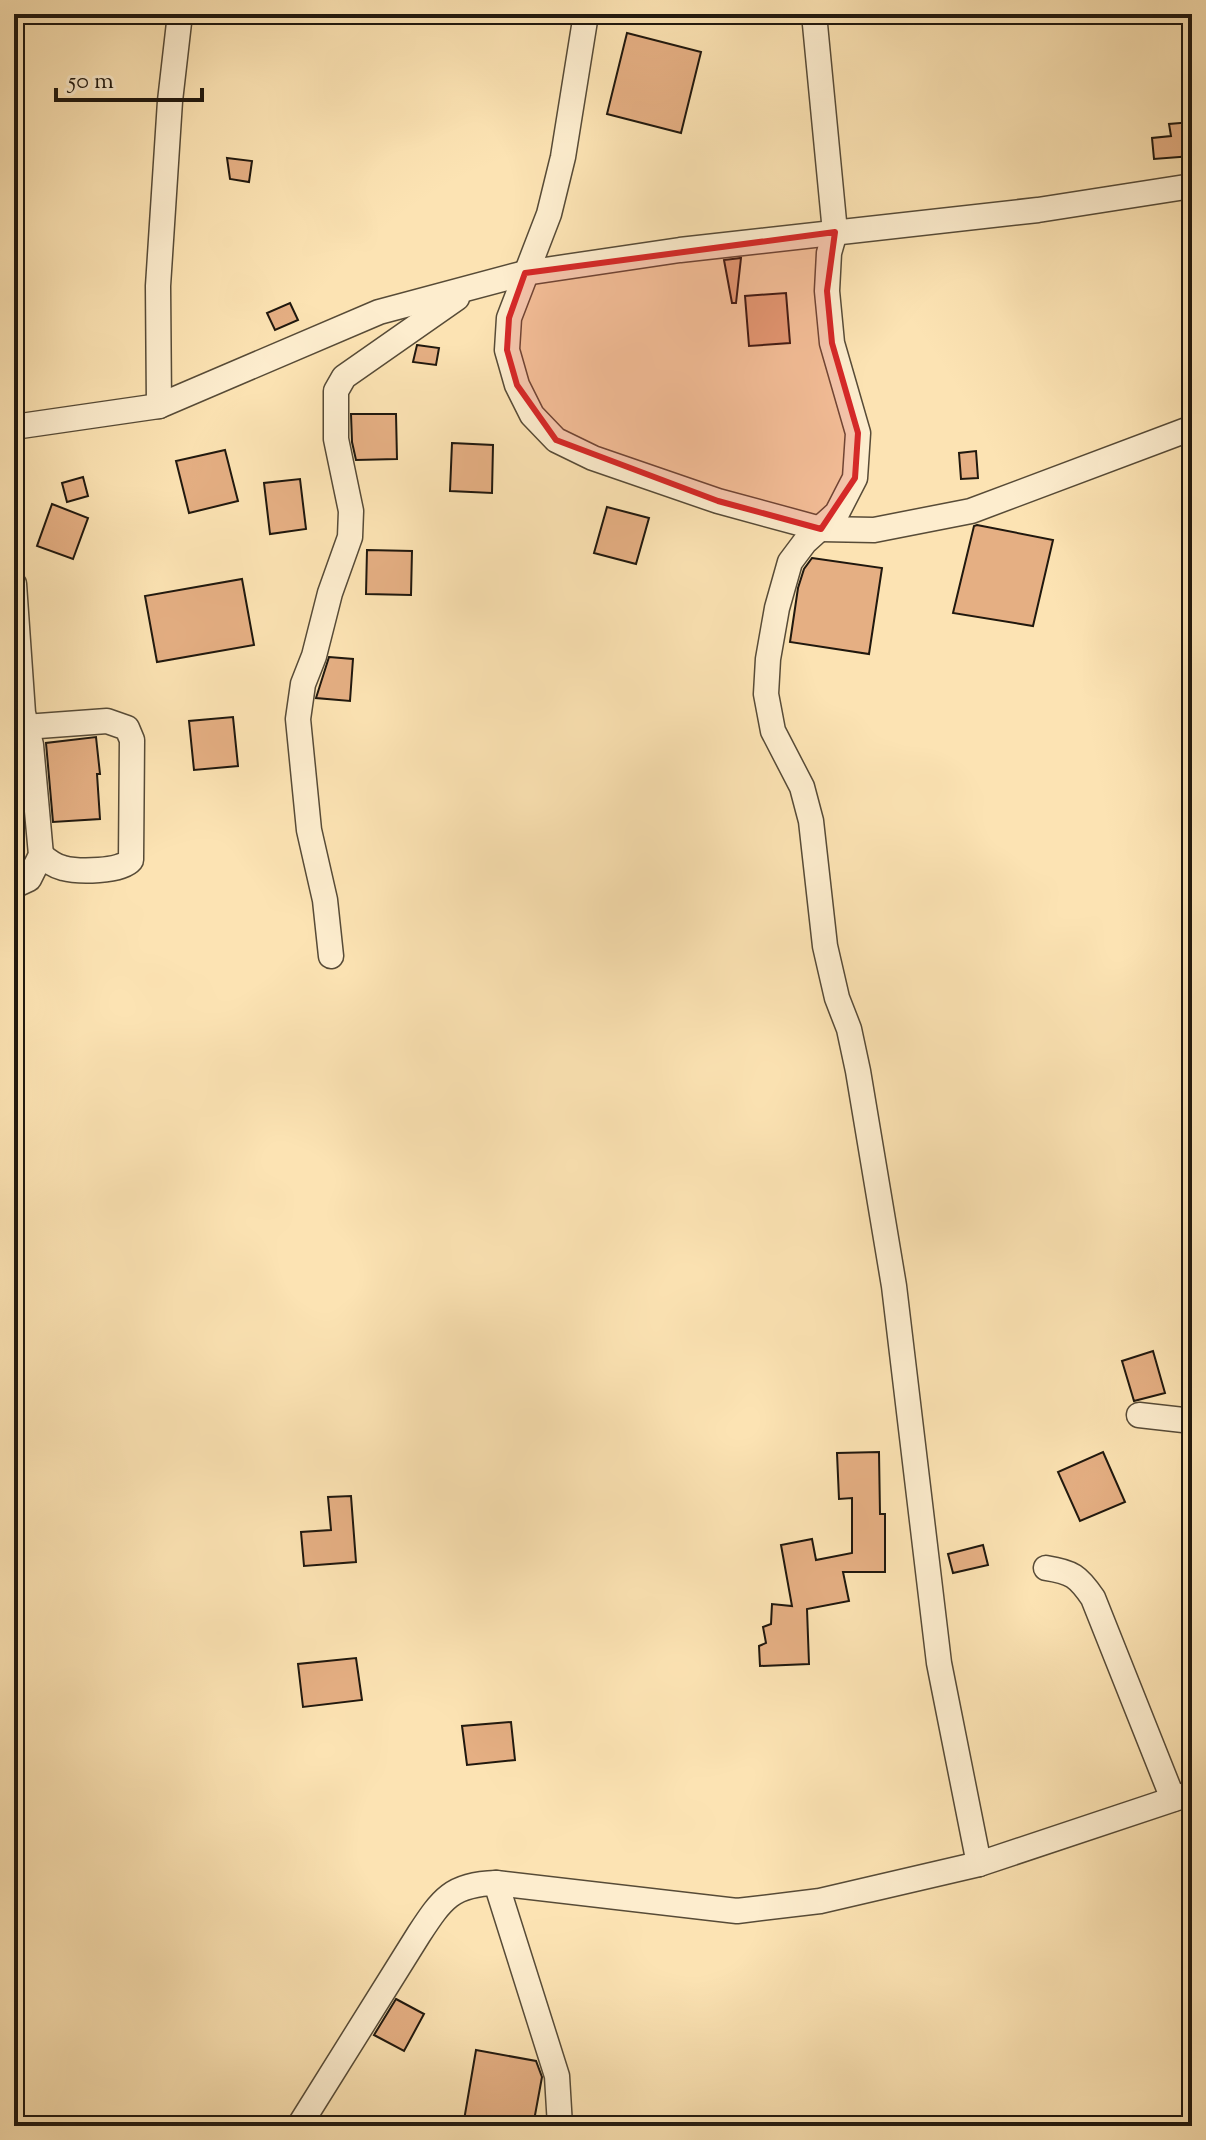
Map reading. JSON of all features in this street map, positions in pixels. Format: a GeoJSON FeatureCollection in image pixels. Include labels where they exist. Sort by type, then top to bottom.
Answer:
{"type":"FeatureCollection","features":[{"type":"Feature","properties":{"kind":"street"},"geometry":{"type":"LineString","coordinates":[[159,406],[158,286],[170,101],[180,14]]}},
{"type":"Feature","properties":{"kind":"street"},"geometry":{"type":"LineString","coordinates":[[586,14],[563,157],[549,214],[509,318],[507,350],[517,385],[532,415],[556,440],[593,458],[718,501],[821,529],[874,530],[971,511],[1192,428]]}},
{"type":"Feature","properties":{"kind":"street"},"geometry":{"type":"LineString","coordinates":[[814,14],[835,232],[829,253],[827,291],[832,343],[858,433],[855,478],[837,513],[805,542],[790,562],[777,608],[768,659],[766,694],[773,731],[802,787],[808,810],[825,946],[858,1071],[894,1286],[939,1663],[979,1864]]}},
{"type":"Feature","properties":{"kind":"street"},"geometry":{"type":"LineString","coordinates":[[14,427],[159,406],[379,312],[525,273],[680,250],[1038,210],[1192,186]]}},
{"type":"Feature","properties":{"kind":"street"},"geometry":{"type":"LineString","coordinates":[[331,956],[325,900],[309,830],[298,719],[303,684],[350,537],[351,511],[336,439],[336,391],[344,377],[371,356],[479,283]]}},
{"type":"Feature","properties":{"kind":"street"},"geometry":{"type":"LineString","coordinates":[[14,584],[16,640],[25,727],[31,745],[41,855],[29,879],[14,886]]}},
{"type":"Feature","properties":{"kind":"street"},"geometry":{"type":"LineString","coordinates":[[25,727],[107,721],[127,728],[132,740],[131,860],[117,869],[68,869],[41,855]]}},
{"type":"Feature","properties":{"kind":"street"},"geometry":{"type":"LineString","coordinates":[[1139,1415],[1192,1421]]}},
{"type":"Feature","properties":{"kind":"street"},"geometry":{"type":"LineString","coordinates":[[299,2126],[440,1904],[459,1888],[475,1883],[496,1883],[737,1911],[820,1901],[979,1864],[1183,1796],[1093,1598],[1083,1583],[1069,1571],[1046,1568]]}},
{"type":"Feature","properties":{"kind":"street"},"geometry":{"type":"LineString","coordinates":[[496,1883],[557,2076],[560,2126]]}},
{"type":"Feature","properties":{"kind":"highlighted area"},"geometry":{"type":"Polygon","coordinates":[[[835,232],[827,291],[832,343],[858,433],[855,478],[821,529],[718,501],[556,440],[517,385],[507,350],[509,318],[525,273],[835,232]]]}},
{"type":"Feature","properties":{"kind":"building"},"geometry":{"type":"Polygon","coordinates":[[[627,33],[701,52],[681,133],[607,114],[627,33]]]}},
{"type":"Feature","properties":{"kind":"building"},"geometry":{"type":"Polygon","coordinates":[[[1192,122],[1192,156],[1154,159],[1152,138],[1171,136],[1169,124],[1192,122]]]}},
{"type":"Feature","properties":{"kind":"building"},"geometry":{"type":"Polygon","coordinates":[[[227,158],[252,161],[249,182],[230,179],[227,158]]]}},
{"type":"Feature","properties":{"kind":"building"},"geometry":{"type":"Polygon","coordinates":[[[741,258],[736,303],[732,303],[724,260],[741,258]]]}},
{"type":"Feature","properties":{"kind":"building"},"geometry":{"type":"Polygon","coordinates":[[[786,293],[790,343],[749,346],[745,296],[786,293]]]}},
{"type":"Feature","properties":{"kind":"building"},"geometry":{"type":"Polygon","coordinates":[[[290,303],[298,320],[275,330],[267,313],[290,303]]]}},
{"type":"Feature","properties":{"kind":"building"},"geometry":{"type":"Polygon","coordinates":[[[417,345],[439,348],[436,365],[413,362],[417,345]]]}},
{"type":"Feature","properties":{"kind":"building"},"geometry":{"type":"Polygon","coordinates":[[[351,414],[396,414],[397,459],[356,460],[351,414]]]}},
{"type":"Feature","properties":{"kind":"building"},"geometry":{"type":"Polygon","coordinates":[[[452,443],[493,445],[492,493],[450,491],[452,443]]]}},
{"type":"Feature","properties":{"kind":"building"},"geometry":{"type":"Polygon","coordinates":[[[225,450],[238,501],[189,513],[176,461],[225,450]]]}},
{"type":"Feature","properties":{"kind":"building"},"geometry":{"type":"Polygon","coordinates":[[[976,451],[978,478],[961,479],[959,453],[976,451]]]}},
{"type":"Feature","properties":{"kind":"building"},"geometry":{"type":"Polygon","coordinates":[[[83,477],[88,496],[67,502],[62,483],[83,477]]]}},
{"type":"Feature","properties":{"kind":"building"},"geometry":{"type":"Polygon","coordinates":[[[300,479],[306,529],[270,534],[264,483],[300,479]]]}},
{"type":"Feature","properties":{"kind":"building"},"geometry":{"type":"Polygon","coordinates":[[[52,504],[88,518],[73,559],[37,546],[52,504]]]}},
{"type":"Feature","properties":{"kind":"building"},"geometry":{"type":"Polygon","coordinates":[[[607,507],[649,518],[636,564],[594,553],[607,507]]]}},
{"type":"Feature","properties":{"kind":"building"},"geometry":{"type":"Polygon","coordinates":[[[974,526],[1053,540],[1033,626],[953,613],[974,526]]]}},
{"type":"Feature","properties":{"kind":"building"},"geometry":{"type":"Polygon","coordinates":[[[367,550],[412,551],[411,595],[366,594],[367,550]]]}},
{"type":"Feature","properties":{"kind":"building"},"geometry":{"type":"Polygon","coordinates":[[[812,558],[882,568],[869,654],[790,642],[798,588],[804,569],[812,558]]]}},
{"type":"Feature","properties":{"kind":"building"},"geometry":{"type":"Polygon","coordinates":[[[242,579],[254,645],[157,662],[145,596],[242,579]]]}},
{"type":"Feature","properties":{"kind":"building"},"geometry":{"type":"Polygon","coordinates":[[[329,657],[353,659],[350,701],[316,698],[329,657]]]}},
{"type":"Feature","properties":{"kind":"building"},"geometry":{"type":"Polygon","coordinates":[[[233,717],[238,766],[194,770],[189,721],[233,717]]]}},
{"type":"Feature","properties":{"kind":"building"},"geometry":{"type":"Polygon","coordinates":[[[96,737],[100,819],[53,822],[46,743],[96,737]]]}},
{"type":"Feature","properties":{"kind":"building"},"geometry":{"type":"Polygon","coordinates":[[[1153,1351],[1165,1393],[1134,1401],[1122,1361],[1153,1351]]]}},
{"type":"Feature","properties":{"kind":"building"},"geometry":{"type":"Polygon","coordinates":[[[879,1452],[880,1514],[885,1514],[885,1572],[843,1572],[849,1601],[807,1609],[809,1664],[760,1666],[759,1646],[766,1643],[763,1627],[771,1624],[772,1604],[792,1606],[781,1545],[812,1539],[816,1560],[852,1553],[852,1498],[839,1499],[837,1453],[879,1452]]]}},
{"type":"Feature","properties":{"kind":"building"},"geometry":{"type":"Polygon","coordinates":[[[1103,1452],[1125,1502],[1080,1521],[1058,1472],[1103,1452]]]}},
{"type":"Feature","properties":{"kind":"building"},"geometry":{"type":"Polygon","coordinates":[[[351,1496],[356,1562],[304,1566],[301,1532],[331,1530],[328,1497],[351,1496]]]}},
{"type":"Feature","properties":{"kind":"building"},"geometry":{"type":"Polygon","coordinates":[[[983,1545],[988,1565],[953,1573],[948,1554],[983,1545]]]}},
{"type":"Feature","properties":{"kind":"building"},"geometry":{"type":"Polygon","coordinates":[[[356,1658],[362,1700],[303,1707],[298,1664],[356,1658]]]}},
{"type":"Feature","properties":{"kind":"building"},"geometry":{"type":"Polygon","coordinates":[[[511,1722],[515,1760],[467,1765],[462,1726],[511,1722]]]}},
{"type":"Feature","properties":{"kind":"building"},"geometry":{"type":"Polygon","coordinates":[[[396,1999],[424,2014],[404,2051],[374,2035],[396,1999]]]}},
{"type":"Feature","properties":{"kind":"building"},"geometry":{"type":"Polygon","coordinates":[[[476,2050],[536,2061],[542,2077],[533,2126],[463,2126],[476,2050]]]}}]}
